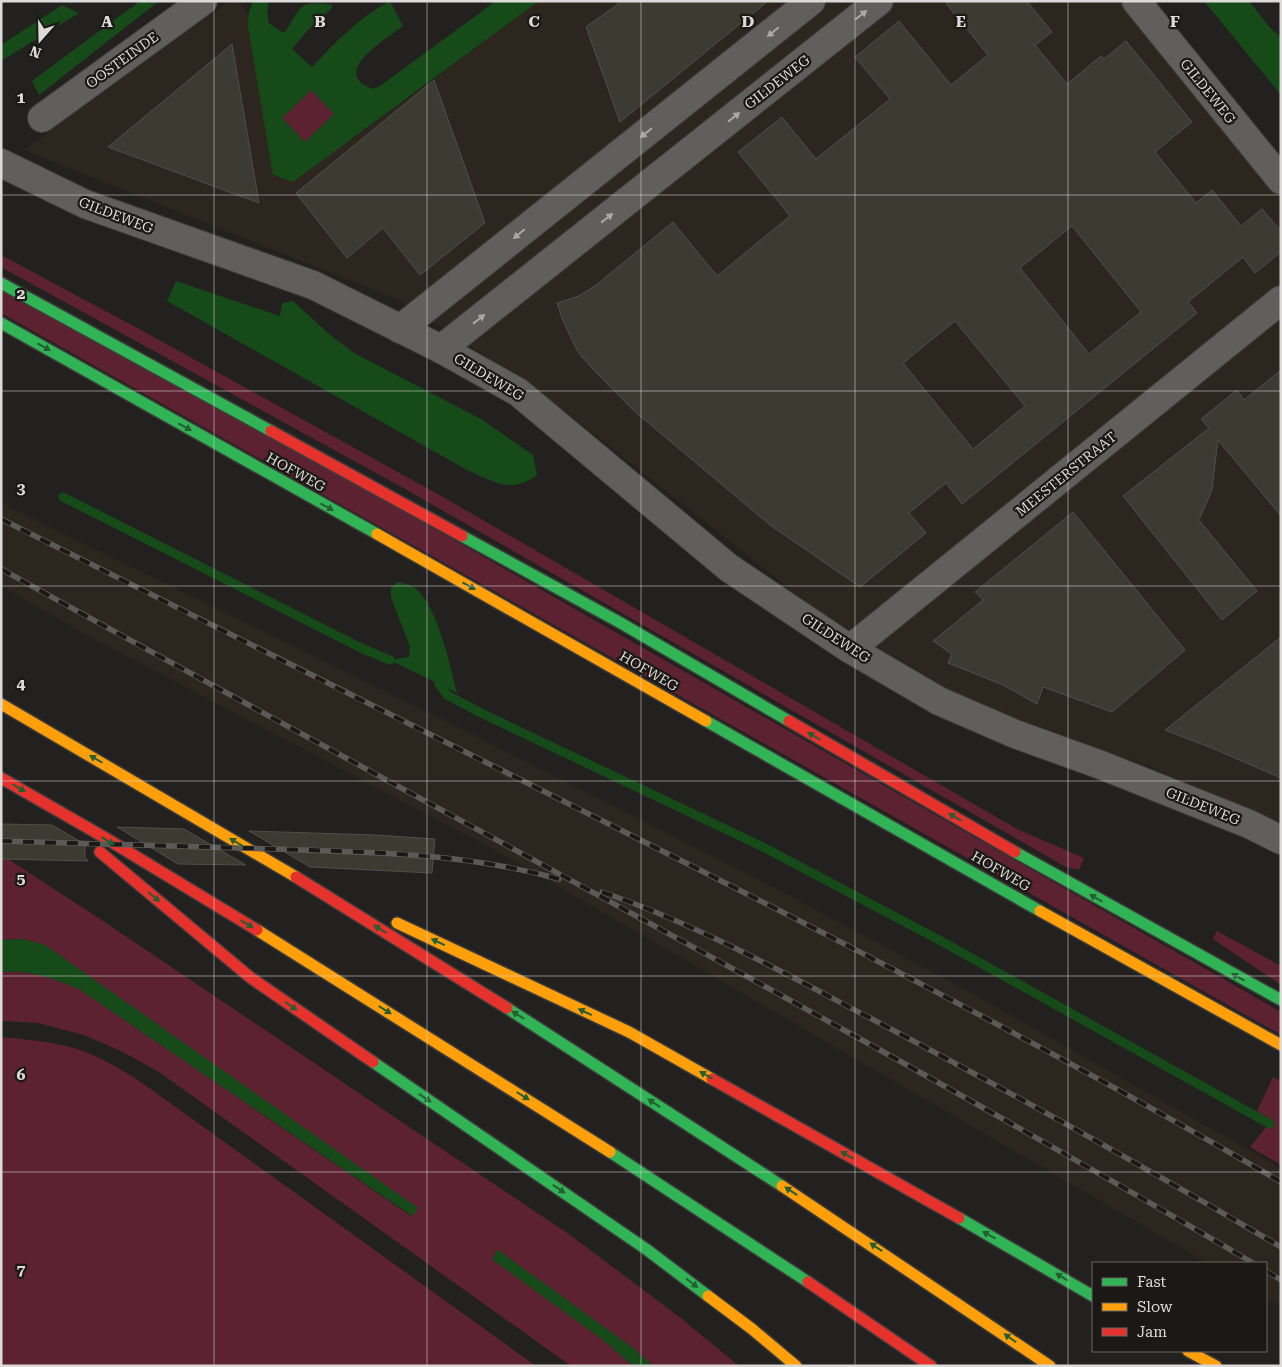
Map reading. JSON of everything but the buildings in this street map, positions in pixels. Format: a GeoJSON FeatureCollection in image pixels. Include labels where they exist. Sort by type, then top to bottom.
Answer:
{"type":"FeatureCollection","features":[{"type":"Feature","properties":{"kind":"main road","name":"HOFWEG"},"geometry":{"type":"LineString","coordinates":[[1,283],[618,622],[1057,876],[1281,1000]]}},
{"type":"Feature","properties":{"kind":"main road","name":"HOFWEG"},"geometry":{"type":"LineString","coordinates":[[1,323],[606,663],[1024,902],[1281,1045]]}},
{"type":"Feature","properties":{"kind":"main road"},"geometry":{"type":"LineString","coordinates":[[1,704],[278,866],[590,1061],[885,1253],[1050,1366]]}},
{"type":"Feature","properties":{"kind":"main road"},"geometry":{"type":"LineString","coordinates":[[1,778],[285,947],[551,1113],[628,1162],[931,1366]]}},
{"type":"Feature","properties":{"kind":"main road"},"geometry":{"type":"LineString","coordinates":[[36,798],[251,978],[646,1249],[752,1328],[796,1366]]}},
{"type":"Feature","properties":{"kind":"main road"},"geometry":{"type":"LineString","coordinates":[[278,866],[368,909]]}},
{"type":"Feature","properties":{"kind":"main road"},"geometry":{"type":"LineString","coordinates":[[386,917],[629,1032],[1092,1295]]}},
{"type":"Feature","properties":{"kind":"main road"},"geometry":{"type":"LineString","coordinates":[[1190,1352],[1216,1366]]}},
{"type":"Feature","properties":{"kind":"street","name":"OOSTEINDE"},"geometry":{"type":"LineString","coordinates":[[42,118],[203,1]]}},
{"type":"Feature","properties":{"kind":"street"},"geometry":{"type":"LineString","coordinates":[[400,329],[811,1]]}},
{"type":"Feature","properties":{"kind":"street","name":"GILDEWEG"},"geometry":{"type":"LineString","coordinates":[[441,349],[879,1]]}},
{"type":"Feature","properties":{"kind":"street","name":"GILDEWEG"},"geometry":{"type":"LineString","coordinates":[[1136,1],[1281,180]]}},
{"type":"Feature","properties":{"kind":"street","name":"GILDEWEG"},"geometry":{"type":"LineString","coordinates":[[1,162],[85,204],[312,285],[441,349],[518,392],[730,568],[850,649],[939,701],[1015,734],[1100,765],[1248,824],[1281,840]]}},
{"type":"Feature","properties":{"kind":"street","name":"MEESTERSTRAAT"},"geometry":{"type":"LineString","coordinates":[[850,649],[1281,300]]}},
{"type":"Feature","properties":{"kind":"shaded area"},"geometry":{"type":"Polygon","coordinates":[[[140,1],[159,1],[39,95],[32,81],[140,1]]]}},
{"type":"Feature","properties":{"kind":"shaded area"},"geometry":{"type":"Polygon","coordinates":[[[230,1],[238,1],[350,141],[539,1],[1140,1],[1281,178],[1281,826],[1149,766],[974,704],[818,611],[538,390],[401,301],[24,150],[230,1]]]}},
{"type":"Feature","properties":{"kind":"shaded area"},"geometry":{"type":"Polygon","coordinates":[[[253,1],[269,1],[267,13],[269,23],[285,32],[301,8],[306,5],[332,5],[332,8],[307,31],[292,49],[312,67],[348,31],[379,7],[390,1],[403,26],[365,56],[358,65],[356,74],[361,82],[373,89],[380,86],[496,1],[539,1],[293,182],[273,175],[248,26],[249,12],[253,1]],[[311,90],[282,118],[305,142],[334,114],[311,90]]]}},
{"type":"Feature","properties":{"kind":"shaded area"},"geometry":{"type":"Polygon","coordinates":[[[1204,1],[1249,1],[1271,29],[1281,37],[1281,95],[1204,1]]]}},
{"type":"Feature","properties":{"kind":"shaded area"},"geometry":{"type":"Polygon","coordinates":[[[62,5],[79,13],[1,61],[1,45],[62,5]]]}},
{"type":"Feature","properties":{"kind":"shaded area"},"geometry":{"type":"Polygon","coordinates":[[[311,90],[334,114],[305,142],[282,118],[311,90]]]}},
{"type":"Feature","properties":{"kind":"shaded area"},"geometry":{"type":"Polygon","coordinates":[[[1,255],[443,497],[1017,829],[1084,858],[1079,870],[1066,867],[398,485],[1,267],[1,255]]]}},
{"type":"Feature","properties":{"kind":"shaded area"},"geometry":{"type":"Polygon","coordinates":[[[176,281],[280,316],[282,303],[293,301],[330,335],[354,353],[481,419],[533,455],[537,475],[528,481],[510,485],[494,482],[467,470],[167,301],[176,281]]]}},
{"type":"Feature","properties":{"kind":"shaded area"},"geometry":{"type":"Polygon","coordinates":[[[1,289],[249,423],[1281,1012],[1281,1035],[1,313],[1,289]]]}},
{"type":"Feature","properties":{"kind":"shaded area"},"geometry":{"type":"Polygon","coordinates":[[[1,503],[456,726],[796,899],[971,993],[1281,1168],[1281,1306],[1267,1299],[1267,1262],[1205,1262],[506,856],[83,633],[1,586],[1,503]]]}},
{"type":"Feature","properties":{"kind":"shaded area"},"geometry":{"type":"Polygon","coordinates":[[[397,582],[415,588],[430,608],[442,637],[457,693],[390,660],[409,657],[410,647],[391,597],[391,588],[397,582]]]}},
{"type":"Feature","properties":{"kind":"shaded area"},"geometry":{"type":"Polygon","coordinates":[[[1,859],[8,859],[97,917],[570,1235],[682,1319],[739,1366],[653,1366],[633,1348],[498,1250],[492,1259],[603,1340],[633,1366],[571,1366],[159,1072],[121,1051],[84,1035],[38,1023],[1,1021],[1,972],[31,973],[51,978],[79,989],[411,1216],[417,1208],[45,945],[23,939],[1,940],[1,859]]]}},
{"type":"Feature","properties":{"kind":"shaded area"},"geometry":{"type":"Polygon","coordinates":[[[1217,931],[1281,966],[1281,985],[1213,939],[1217,931]]]}},
{"type":"Feature","properties":{"kind":"shaded area"},"geometry":{"type":"Polygon","coordinates":[[[23,939],[45,945],[418,1208],[412,1216],[79,989],[51,978],[31,973],[1,972],[1,940],[23,939]]]}},
{"type":"Feature","properties":{"kind":"shaded area"},"geometry":{"type":"Polygon","coordinates":[[[1,1037],[68,1046],[110,1063],[145,1085],[536,1366],[1,1366],[1,1037]]]}},
{"type":"Feature","properties":{"kind":"shaded area"},"geometry":{"type":"Polygon","coordinates":[[[1273,1077],[1281,1081],[1281,1165],[1250,1147],[1272,1120],[1257,1111],[1273,1077]]]}},
{"type":"Feature","properties":{"kind":"shaded area"},"geometry":{"type":"Polygon","coordinates":[[[498,1250],[633,1348],[653,1366],[633,1366],[603,1340],[492,1259],[498,1250]]]}},
{"type":"Feature","properties":{"kind":"waterway"},"geometry":{"type":"LineString","coordinates":[[63,497],[363,649],[390,660]]}},
{"type":"Feature","properties":{"kind":"waterway"},"geometry":{"type":"LineString","coordinates":[[439,684],[447,695],[483,714],[761,846],[941,941],[1270,1124]]}},
{"type":"Feature","properties":{"kind":"railway"},"geometry":{"type":"LineString","coordinates":[[1,519],[655,847],[926,986],[1104,1082],[1281,1182]]}},
{"type":"Feature","properties":{"kind":"railway"},"geometry":{"type":"LineString","coordinates":[[1,569],[943,1085],[1251,1262]]}},
{"type":"Feature","properties":{"kind":"railway"},"geometry":{"type":"LineString","coordinates":[[1,841],[346,851],[417,855],[524,870],[559,879]]}},
{"type":"Feature","properties":{"kind":"railway"},"geometry":{"type":"LineString","coordinates":[[602,892],[705,934],[804,983],[1026,1102],[1281,1247]]}},
{"type":"Feature","properties":{"kind":"railway"},"geometry":{"type":"LineString","coordinates":[[1267,1272],[1281,1280]]}},
{"type":"Feature","properties":{"kind":"traffic: fast"},"geometry":{"type":"LineString","coordinates":[[1,283],[271,431]]}},
{"type":"Feature","properties":{"kind":"traffic: fast"},"geometry":{"type":"LineString","coordinates":[[1,323],[377,534]]}},
{"type":"Feature","properties":{"kind":"traffic: fast"},"geometry":{"type":"LineString","coordinates":[[462,536],[619,622],[789,721]]}},
{"type":"Feature","properties":{"kind":"traffic: fast"},"geometry":{"type":"LineString","coordinates":[[706,721],[1040,911]]}},
{"type":"Feature","properties":{"kind":"traffic: fast"},"geometry":{"type":"LineString","coordinates":[[1015,852],[1281,1000]]}},
{"type":"Feature","properties":{"kind":"traffic: fast"},"geometry":{"type":"LineString","coordinates":[[507,1008],[782,1186]]}},
{"type":"Feature","properties":{"kind":"traffic: fast"},"geometry":{"type":"LineString","coordinates":[[373,1062],[646,1249],[708,1296]]}},
{"type":"Feature","properties":{"kind":"traffic: fast"},"geometry":{"type":"LineString","coordinates":[[610,1152],[808,1282]]}},
{"type":"Feature","properties":{"kind":"traffic: fast"},"geometry":{"type":"LineString","coordinates":[[959,1218],[1092,1295]]}},
{"type":"Feature","properties":{"kind":"traffic: slow"},"geometry":{"type":"LineString","coordinates":[[377,534],[706,721]]}},
{"type":"Feature","properties":{"kind":"traffic: slow"},"geometry":{"type":"LineString","coordinates":[[1,704],[296,877]]}},
{"type":"Feature","properties":{"kind":"traffic: slow"},"geometry":{"type":"LineString","coordinates":[[1040,911],[1281,1045]]}},
{"type":"Feature","properties":{"kind":"traffic: slow"},"geometry":{"type":"LineString","coordinates":[[397,923],[629,1032],[712,1079]]}},
{"type":"Feature","properties":{"kind":"traffic: slow"},"geometry":{"type":"LineString","coordinates":[[257,930],[610,1152]]}},
{"type":"Feature","properties":{"kind":"traffic: slow"},"geometry":{"type":"LineString","coordinates":[[782,1186],[1050,1366]]}},
{"type":"Feature","properties":{"kind":"traffic: slow"},"geometry":{"type":"LineString","coordinates":[[708,1296],[752,1329],[796,1366]]}},
{"type":"Feature","properties":{"kind":"traffic: slow"},"geometry":{"type":"LineString","coordinates":[[1190,1352],[1216,1366]]}},
{"type":"Feature","properties":{"kind":"traffic: jam"},"geometry":{"type":"LineString","coordinates":[[271,431],[462,536]]}},
{"type":"Feature","properties":{"kind":"traffic: jam"},"geometry":{"type":"LineString","coordinates":[[789,721],[1015,852]]}},
{"type":"Feature","properties":{"kind":"traffic: jam"},"geometry":{"type":"LineString","coordinates":[[1,778],[102,836],[257,930]]}},
{"type":"Feature","properties":{"kind":"traffic: jam"},"geometry":{"type":"LineString","coordinates":[[100,852],[251,978],[373,1062]]}},
{"type":"Feature","properties":{"kind":"traffic: jam"},"geometry":{"type":"LineString","coordinates":[[296,877],[507,1008]]}},
{"type":"Feature","properties":{"kind":"traffic: jam"},"geometry":{"type":"LineString","coordinates":[[712,1079],[959,1218]]}},
{"type":"Feature","properties":{"kind":"traffic: jam"},"geometry":{"type":"LineString","coordinates":[[808,1282],[931,1366]]}}]}
